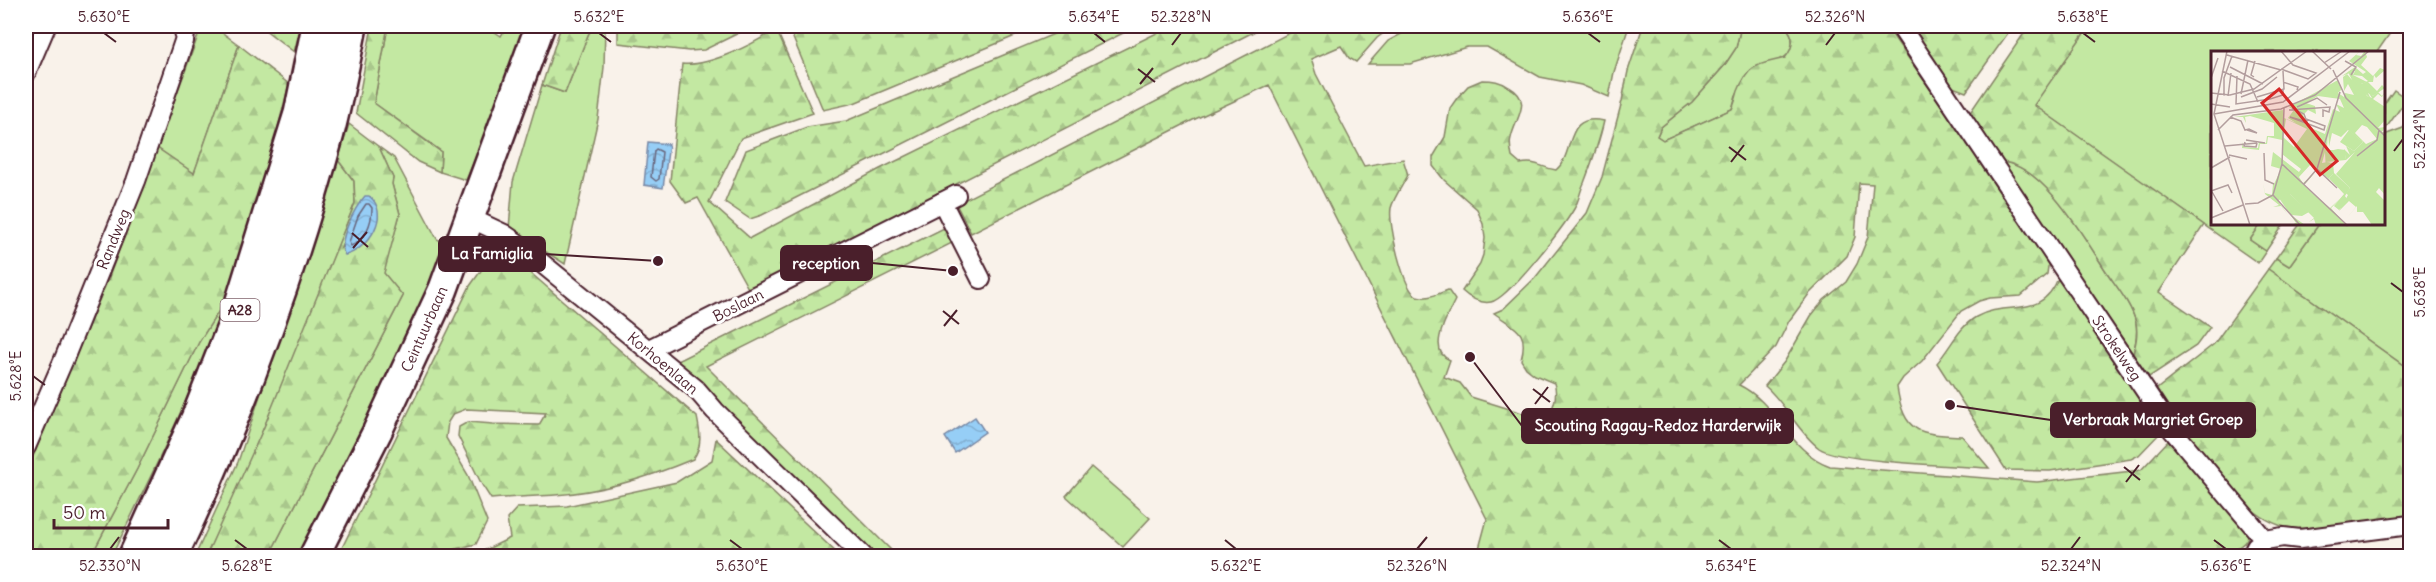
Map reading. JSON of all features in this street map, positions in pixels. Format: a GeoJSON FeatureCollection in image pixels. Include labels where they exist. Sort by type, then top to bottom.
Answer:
{"type":"FeatureCollection","features":[{"type":"Feature","properties":{"kind":"highway","name":"A28"},"geometry":{"type":"LineString","coordinates":[[170,556],[246,382],[289,258],[327,132],[326,66],[319,26]]}},
{"type":"Feature","properties":{"kind":"highway","name":"A28"},"geometry":{"type":"LineString","coordinates":[[136,556],[198,419],[237,320],[301,114],[350,26]]}},
{"type":"Feature","properties":{"kind":"main road","name":"Ceintuurbaan"},"geometry":{"type":"LineString","coordinates":[[314,556],[377,432],[443,290],[540,26]]}},
{"type":"Feature","properties":{"kind":"street"},"geometry":{"type":"LineString","coordinates":[[26,74],[46,26]]}},
{"type":"Feature","properties":{"kind":"street","name":"Randweg"},"geometry":{"type":"LineString","coordinates":[[26,447],[136,181],[184,41],[186,26]]}},
{"type":"Feature","properties":{"kind":"street","name":"Strokelweg"},"geometry":{"type":"LineString","coordinates":[[1900,26],[2169,426],[2265,540]]}},
{"type":"Feature","properties":{"kind":"street","name":"Boslaan"},"geometry":{"type":"LineString","coordinates":[[649,349],[949,199],[981,279]]}},
{"type":"Feature","properties":{"kind":"street","name":"Korhoenlaan"},"geometry":{"type":"LineString","coordinates":[[470,218],[511,239],[696,389],[715,411],[862,556]]}},
{"type":"Feature","properties":{"kind":"street"},"geometry":{"type":"LineString","coordinates":[[2251,556],[2256,546],[2265,540],[2283,537],[2300,539],[2410,525]]}},
{"type":"Feature","properties":{"kind":"green space"},"geometry":{"type":"Polygon","coordinates":[[[199,26],[213,26],[239,45],[194,174],[157,148],[199,33],[199,26]]]}},
{"type":"Feature","properties":{"kind":"green space"},"geometry":{"type":"Polygon","coordinates":[[[260,26],[301,26],[294,52],[260,26]]]}},
{"type":"Feature","properties":{"kind":"green space"},"geometry":{"type":"Polygon","coordinates":[[[372,26],[388,26],[374,103],[441,152],[440,172],[418,162],[356,113],[372,26]]]}},
{"type":"Feature","properties":{"kind":"green space"},"geometry":{"type":"Polygon","coordinates":[[[388,26],[486,26],[501,36],[507,26],[531,26],[466,180],[440,172],[441,151],[374,103],[388,26]]]}},
{"type":"Feature","properties":{"kind":"green space"},"geometry":{"type":"Polygon","coordinates":[[[561,26],[601,26],[592,28],[588,35],[565,93],[542,85],[561,26]]]}},
{"type":"Feature","properties":{"kind":"green space"},"geometry":{"type":"Polygon","coordinates":[[[605,26],[604,67],[598,119],[565,264],[509,228],[513,182],[542,85],[565,93],[588,35],[592,28],[605,26]]]}},
{"type":"Feature","properties":{"kind":"green space"},"geometry":{"type":"Polygon","coordinates":[[[618,26],[753,26],[704,50],[689,51],[618,43],[618,26]]]}},
{"type":"Feature","properties":{"kind":"green space"},"geometry":{"type":"Polygon","coordinates":[[[788,26],[1039,26],[854,103],[823,110],[788,26]]]}},
{"type":"Feature","properties":{"kind":"green space"},"geometry":{"type":"Polygon","coordinates":[[[1073,26],[1137,26],[762,215],[750,219],[725,202],[746,150],[807,127],[846,121],[1073,26]]]}},
{"type":"Feature","properties":{"kind":"green space"},"geometry":{"type":"Polygon","coordinates":[[[1171,26],[1265,26],[749,290],[698,198],[686,203],[670,181],[682,64],[705,62],[717,58],[756,41],[776,29],[813,113],[741,138],[709,202],[750,238],[880,169],[1171,26]]]}},
{"type":"Feature","properties":{"kind":"green space"},"geometry":{"type":"Polygon","coordinates":[[[1303,26],[1393,26],[1377,38],[1356,62],[1349,58],[1341,46],[1311,59],[1316,74],[1364,166],[1403,159],[1408,175],[1391,208],[1394,241],[1402,269],[1412,291],[1417,296],[1429,297],[1448,290],[1455,300],[1444,323],[1439,341],[1443,355],[1450,360],[1444,377],[1460,383],[1471,397],[1542,419],[1550,413],[1554,403],[1556,393],[1554,383],[1535,375],[1526,368],[1521,360],[1522,336],[1519,331],[1494,313],[1503,309],[1535,278],[1587,213],[1602,177],[1628,71],[1643,26],[1741,26],[1736,48],[1724,66],[1692,102],[1661,127],[1657,136],[1663,140],[1732,109],[1742,82],[1751,70],[1761,64],[1785,58],[1788,54],[1792,46],[1792,38],[1785,26],[1886,26],[2049,259],[2047,274],[2021,296],[1990,298],[1961,311],[1922,361],[1903,378],[1897,387],[1900,403],[1909,423],[1924,432],[1962,436],[1989,468],[1873,460],[1830,453],[1811,441],[1765,386],[1785,361],[1811,316],[1824,300],[1846,282],[1857,264],[1868,237],[1873,184],[1859,183],[1855,237],[1847,256],[1809,294],[1789,321],[1776,347],[1739,385],[1763,403],[1804,450],[1830,466],[2037,482],[2141,470],[2168,441],[2220,497],[2249,534],[2246,540],[2237,548],[2204,556],[1477,556],[1487,519],[1269,85],[1193,120],[971,233],[956,204],[1303,26]]]}},
{"type":"Feature","properties":{"kind":"green space"},"geometry":{"type":"Polygon","coordinates":[[[1416,26],[1629,26],[1614,72],[1609,97],[1581,85],[1540,77],[1487,47],[1467,47],[1410,64],[1368,64],[1388,41],[1416,26]]]}},
{"type":"Feature","properties":{"kind":"green space"},"geometry":{"type":"Polygon","coordinates":[[[1741,26],[1785,26],[1791,35],[1791,50],[1788,55],[1778,60],[1736,95],[1732,109],[1663,140],[1657,136],[1661,127],[1692,102],[1724,66],[1736,48],[1741,26]]]}},
{"type":"Feature","properties":{"kind":"green space"},"geometry":{"type":"Polygon","coordinates":[[[1908,26],[2013,26],[1966,92],[1950,86],[1908,26]]]}},
{"type":"Feature","properties":{"kind":"green space"},"geometry":{"type":"Polygon","coordinates":[[[2029,26],[2089,26],[2034,105],[2204,225],[2159,292],[2210,327],[2196,346],[2149,377],[2133,354],[2137,331],[2131,309],[2075,223],[2047,189],[2032,175],[2017,166],[2001,162],[1969,114],[2029,26]]]}},
{"type":"Feature","properties":{"kind":"green space"},"geometry":{"type":"Polygon","coordinates":[[[2089,26],[2395,26],[2378,51],[2211,51],[2211,225],[2260,225],[2250,240],[2266,251],[2258,263],[2033,105],[2089,26]]]}},
{"type":"Feature","properties":{"kind":"green space"},"geometry":{"type":"Polygon","coordinates":[[[239,45],[289,84],[262,191],[227,298],[199,342],[137,469],[91,556],[26,556],[26,473],[109,277],[157,148],[194,173],[239,45]]]}},
{"type":"Feature","properties":{"kind":"green space"},"geometry":{"type":"Polygon","coordinates":[[[1482,80],[1503,83],[1516,92],[1520,98],[1521,110],[1510,143],[1512,157],[1520,164],[1534,164],[1556,170],[1562,163],[1576,128],[1582,122],[1604,121],[1574,209],[1523,275],[1499,298],[1491,302],[1475,300],[1462,291],[1479,266],[1483,255],[1485,238],[1477,209],[1444,180],[1433,166],[1433,157],[1445,137],[1450,108],[1468,86],[1482,80]]]}},
{"type":"Feature","properties":{"kind":"green space"},"geometry":{"type":"Polygon","coordinates":[[[2394,90],[2407,99],[2386,128],[2385,127],[2385,103],[2394,90]]]}},
{"type":"Feature","properties":{"kind":"green space"},"geometry":{"type":"Polygon","coordinates":[[[2409,120],[2410,370],[2268,269],[2276,258],[2289,266],[2318,225],[2385,225],[2385,135],[2403,128],[2409,120]]]}},
{"type":"Feature","properties":{"kind":"green space"},"geometry":{"type":"Polygon","coordinates":[[[349,124],[379,147],[393,178],[392,184],[400,214],[384,273],[403,296],[269,556],[206,556],[264,427],[355,203],[354,181],[338,160],[349,124]],[[378,217],[347,231],[341,248],[374,230],[378,217]]]}},
{"type":"Feature","properties":{"kind":"green space"},"geometry":{"type":"Polygon","coordinates":[[[379,147],[394,158],[437,239],[443,242],[445,248],[416,316],[303,556],[269,556],[403,296],[383,273],[400,214],[392,184],[393,178],[379,147]]]}},
{"type":"Feature","properties":{"kind":"green space"},"geometry":{"type":"Polygon","coordinates":[[[338,160],[354,181],[355,203],[246,469],[206,556],[195,556],[238,462],[338,160]]]}},
{"type":"Feature","properties":{"kind":"green space"},"geometry":{"type":"Polygon","coordinates":[[[2001,162],[2017,166],[2032,175],[2047,188],[2075,223],[2131,309],[2137,331],[2133,354],[2001,162]]]}},
{"type":"Feature","properties":{"kind":"green space"},"geometry":{"type":"Polygon","coordinates":[[[2260,225],[2283,225],[2266,251],[2250,240],[2260,225]]]}},
{"type":"Feature","properties":{"kind":"green space"},"geometry":{"type":"Polygon","coordinates":[[[2299,225],[2318,225],[2289,266],[2276,258],[2299,225]]]}},
{"type":"Feature","properties":{"kind":"green space"},"geometry":{"type":"Polygon","coordinates":[[[948,226],[956,241],[706,366],[897,556],[868,556],[673,363],[948,226]]]}},
{"type":"Feature","properties":{"kind":"green space"},"geometry":{"type":"Polygon","coordinates":[[[503,249],[697,417],[700,439],[696,454],[693,459],[643,478],[590,491],[491,499],[458,436],[459,427],[468,422],[539,425],[546,413],[466,409],[453,414],[448,422],[446,438],[468,475],[487,522],[476,544],[443,552],[437,556],[338,556],[470,286],[485,265],[503,249]]]}},
{"type":"Feature","properties":{"kind":"green space"},"geometry":{"type":"Polygon","coordinates":[[[2268,269],[2410,370],[2410,518],[2351,526],[2304,529],[2271,522],[2252,509],[2215,472],[2182,428],[2157,389],[2214,344],[2268,269]]]}},
{"type":"Feature","properties":{"kind":"green space"},"geometry":{"type":"Polygon","coordinates":[[[2059,276],[2163,430],[2139,455],[2131,459],[2050,471],[2006,470],[1937,363],[1970,321],[1988,312],[2023,307],[2043,299],[2052,290],[2059,276]]]}},
{"type":"Feature","properties":{"kind":"green space"},"geometry":{"type":"Polygon","coordinates":[[[227,298],[189,394],[115,549],[111,556],[91,556],[137,469],[199,342],[227,298]]]}},
{"type":"Feature","properties":{"kind":"green space"},"geometry":{"type":"Polygon","coordinates":[[[716,439],[840,556],[473,556],[510,538],[507,519],[517,508],[567,506],[677,482],[712,460],[716,439]]]}},
{"type":"Feature","properties":{"kind":"green space"},"geometry":{"type":"Polygon","coordinates":[[[1091,467],[1150,518],[1123,547],[1066,496],[1091,467]]]}},
{"type":"Feature","properties":{"kind":"water"},"geometry":{"type":"Polygon","coordinates":[[[648,142],[669,144],[663,188],[644,185],[648,142]]]}},
{"type":"Feature","properties":{"kind":"water"},"geometry":{"type":"Polygon","coordinates":[[[365,196],[369,196],[376,203],[378,221],[369,239],[354,252],[345,255],[343,242],[345,234],[356,208],[365,196]]]}},
{"type":"Feature","properties":{"kind":"water"},"geometry":{"type":"Polygon","coordinates":[[[975,417],[985,432],[955,453],[945,437],[975,417]]]}},
{"type":"Feature","properties":{"kind":"place","name":"La Famiglia"},"geometry":{"type":"Point","coordinates":[658,261]}},
{"type":"Feature","properties":{"kind":"place","name":"reception"},"geometry":{"type":"Point","coordinates":[953,271]}},
{"type":"Feature","properties":{"kind":"place","name":"Scouting Ragay-Redoz Harderwijk"},"geometry":{"type":"Point","coordinates":[1470,357]}},
{"type":"Feature","properties":{"kind":"place","name":"Verbraak Margriet Groep"},"geometry":{"type":"Point","coordinates":[1950,405]}}]}
